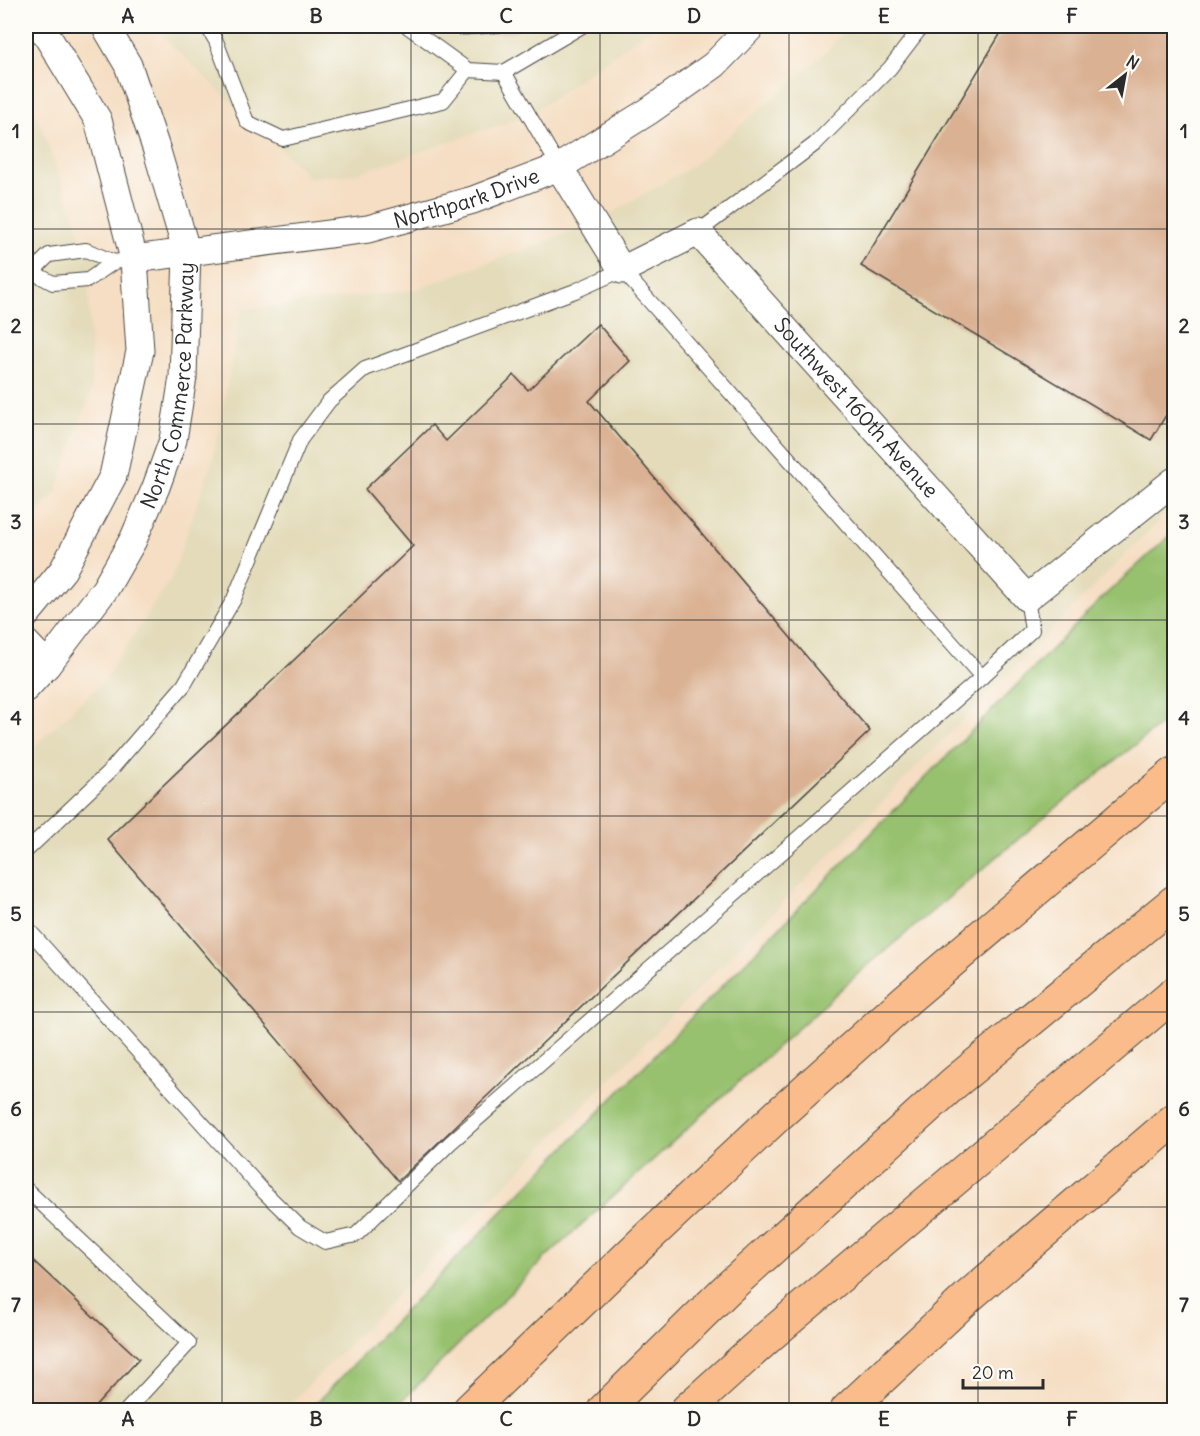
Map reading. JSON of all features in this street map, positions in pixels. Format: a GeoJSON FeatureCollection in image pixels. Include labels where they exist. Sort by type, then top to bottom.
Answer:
{"type":"FeatureCollection","features":[{"type":"Feature","properties":{"kind":"highway"},"geometry":{"type":"LineString","coordinates":[[469,1410],[654,1231],[907,999],[1174,774]]}},
{"type":"Feature","properties":{"kind":"highway"},"geometry":{"type":"LineString","coordinates":[[604,1410],[726,1290],[954,1083],[1174,902]]}},
{"type":"Feature","properties":{"kind":"highway"},"geometry":{"type":"LineString","coordinates":[[687,1410],[769,1336],[1174,994]]}},
{"type":"Feature","properties":{"kind":"highway"},"geometry":{"type":"LineString","coordinates":[[831,1410],[969,1296],[1174,1120]]}},
{"type":"Feature","properties":{"kind":"highway"},"geometry":{"type":"LineString","coordinates":[[847,1410],[969,1296]]}},
{"type":"Feature","properties":{"kind":"street","name":"North Commerce Parkway"},"geometry":{"type":"LineString","coordinates":[[26,615],[63,570],[113,476],[140,351],[98,120],[41,26]]}},
{"type":"Feature","properties":{"kind":"street","name":"North Commerce Parkway"},"geometry":{"type":"LineString","coordinates":[[26,688],[47,665],[105,589],[133,540],[173,440],[183,377],[187,253],[157,151],[128,65],[105,26]]}},
{"type":"Feature","properties":{"kind":"street","name":"Northpark Drive"},"geometry":{"type":"LineString","coordinates":[[124,261],[368,229],[473,200],[559,166],[650,111],[714,65],[753,26]]}},
{"type":"Feature","properties":{"kind":"street"},"geometry":{"type":"LineString","coordinates":[[559,166],[622,270],[698,232]]}},
{"type":"Feature","properties":{"kind":"street","name":"Southwest 160th Avenue"},"geometry":{"type":"LineString","coordinates":[[698,232],[1027,598]]}},
{"type":"Feature","properties":{"kind":"street"},"geometry":{"type":"LineString","coordinates":[[1027,598],[1174,482]]}},
{"type":"Feature","properties":{"kind":"street"},"geometry":{"type":"LineString","coordinates":[[26,643],[47,665]]}},
{"type":"Feature","properties":{"kind":"lane"},"geometry":{"type":"LineString","coordinates":[[207,26],[216,41],[247,122],[283,139],[443,101],[468,70]]}},
{"type":"Feature","properties":{"kind":"lane"},"geometry":{"type":"LineString","coordinates":[[406,26],[468,70],[504,72],[582,26]]}},
{"type":"Feature","properties":{"kind":"lane"},"geometry":{"type":"LineString","coordinates":[[698,232],[814,144],[890,68],[922,26]]}},
{"type":"Feature","properties":{"kind":"lane"},"geometry":{"type":"LineString","coordinates":[[504,72],[559,166]]}},
{"type":"Feature","properties":{"kind":"lane"},"geometry":{"type":"LineString","coordinates":[[86,250],[124,261],[88,279],[53,283],[29,272],[49,255],[86,250]]}},
{"type":"Feature","properties":{"kind":"lane"},"geometry":{"type":"LineString","coordinates":[[26,851],[108,773],[184,684],[234,599],[300,440],[329,401],[365,369],[575,291],[622,270],[982,677]]}},
{"type":"Feature","properties":{"kind":"lane"},"geometry":{"type":"LineString","coordinates":[[26,927],[264,1192],[300,1227],[325,1242],[356,1235],[450,1143],[982,677],[1032,630],[1027,598]]}},
{"type":"Feature","properties":{"kind":"lane"},"geometry":{"type":"LineString","coordinates":[[26,1189],[189,1343],[127,1410]]}},
{"type":"Feature","properties":{"kind":"shaded area"},"geometry":{"type":"Polygon","coordinates":[[[152,26],[654,26],[529,115],[354,174],[309,177],[152,26]]]}},
{"type":"Feature","properties":{"kind":"shaded area"},"geometry":{"type":"Polygon","coordinates":[[[848,26],[1174,26],[1174,505],[284,1410],[26,1410],[26,754],[105,679],[172,577],[213,458],[242,310],[414,290],[594,224],[694,165],[824,54],[848,26]]]}},
{"type":"Feature","properties":{"kind":"shaded area"},"geometry":{"type":"Polygon","coordinates":[[[26,100],[40,124],[86,249],[133,253],[88,280],[92,389],[57,489],[26,529],[26,100]]]}},
{"type":"Feature","properties":{"kind":"green space"},"geometry":{"type":"Polygon","coordinates":[[[1174,532],[1174,714],[1047,815],[861,971],[546,1257],[393,1410],[310,1410],[1104,596],[1174,532]]]}},
{"type":"Feature","properties":{"kind":"building"},"geometry":{"type":"Polygon","coordinates":[[[445,26],[520,26],[517,31],[460,35],[445,26]]]}},
{"type":"Feature","properties":{"kind":"building"},"geometry":{"type":"Polygon","coordinates":[[[1005,26],[1174,26],[1174,402],[1151,440],[861,266],[1005,26]]]}},
{"type":"Feature","properties":{"kind":"building"},"geometry":{"type":"Polygon","coordinates":[[[598,324],[630,361],[589,401],[870,731],[398,1181],[107,839],[413,546],[365,489],[432,425],[446,441],[514,375],[528,390],[598,324]]]}},
{"type":"Feature","properties":{"kind":"building"},"geometry":{"type":"Polygon","coordinates":[[[26,1254],[139,1359],[92,1410],[26,1410],[26,1254]]]}}]}
